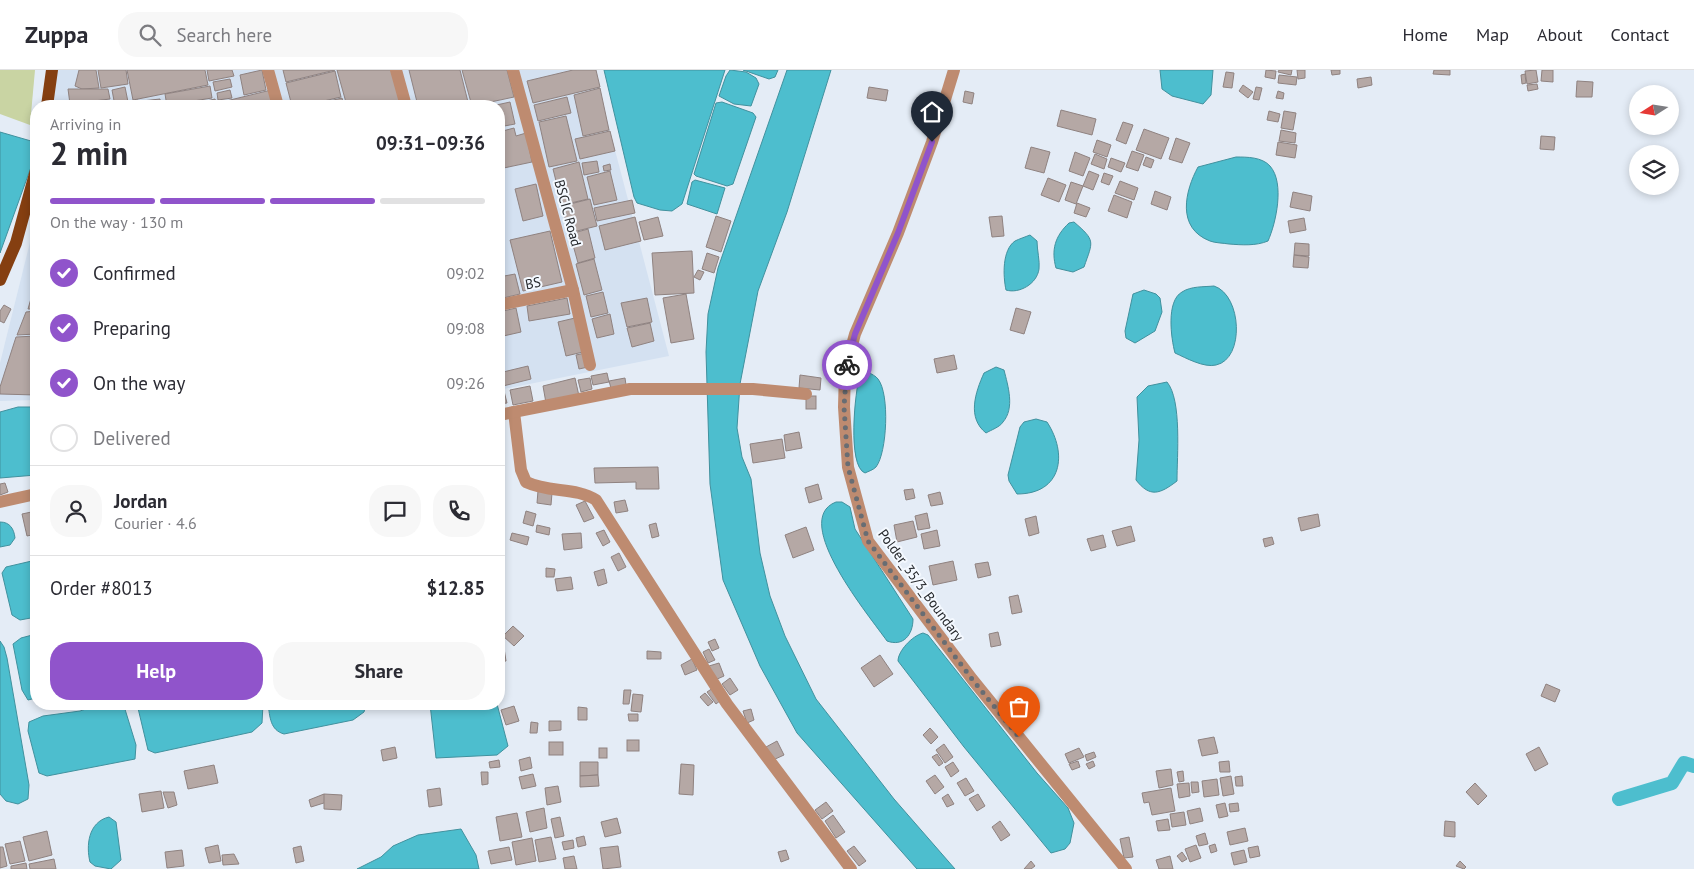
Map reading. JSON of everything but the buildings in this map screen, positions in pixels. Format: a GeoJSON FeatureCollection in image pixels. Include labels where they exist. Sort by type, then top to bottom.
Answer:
{"type":"FeatureCollection","features":[{"type":"Feature","properties":{"kind":"main road"},"geometry":{"type":"LineString","coordinates":[[48,100],[52,70]]}},
{"type":"Feature","properties":{"kind":"main road"},"geometry":{"type":"LineString","coordinates":[[0,280],[16,243],[30,192]]}},
{"type":"Feature","properties":{"kind":"street"},"geometry":{"type":"LineString","coordinates":[[268,70],[276,100]]}},
{"type":"Feature","properties":{"kind":"street"},"geometry":{"type":"LineString","coordinates":[[396,70],[404,100]]}},
{"type":"Feature","properties":{"kind":"street","name":"BSCIC Road"},"geometry":{"type":"LineString","coordinates":[[513,70],[573,290],[590,365]]}},
{"type":"Feature","properties":{"kind":"street","name":"Polder_35/3_Boundary"},"geometry":{"type":"LineString","coordinates":[[954,70],[926,161],[855,334],[846,370],[844,407],[848,467],[868,541],[972,679],[1126,869]]}},
{"type":"Feature","properties":{"kind":"street","name":"BS"},"geometry":{"type":"LineString","coordinates":[[505,304],[573,290]]}},
{"type":"Feature","properties":{"kind":"street"},"geometry":{"type":"LineString","coordinates":[[505,414],[630,389],[752,389],[806,394]]}},
{"type":"Feature","properties":{"kind":"street"},"geometry":{"type":"LineString","coordinates":[[514,412],[521,470],[526,482],[536,487],[585,492],[596,500],[727,704],[851,869]]}},
{"type":"Feature","properties":{"kind":"street"},"geometry":{"type":"LineString","coordinates":[[0,502],[30,495]]}},
{"type":"Feature","properties":{"kind":"shaded area"},"geometry":{"type":"Polygon","coordinates":[[[57,70],[594,70],[669,356],[505,389],[505,100],[53,100],[57,70]]]}},
{"type":"Feature","properties":{"kind":"shaded area"},"geometry":{"type":"Polygon","coordinates":[[[30,242],[30,400],[0,401],[0,363],[30,242]]]}},
{"type":"Feature","properties":{"kind":"green space"},"geometry":{"type":"Polygon","coordinates":[[[0,70],[35,70],[32,100],[30,100],[30,125],[0,114],[0,70]]]}},
{"type":"Feature","properties":{"kind":"water"},"geometry":{"type":"Polygon","coordinates":[[[604,70],[725,70],[682,204],[672,211],[660,210],[637,203],[634,197],[604,70]]]}},
{"type":"Feature","properties":{"kind":"water"},"geometry":{"type":"Polygon","coordinates":[[[730,70],[746,72],[756,78],[759,84],[751,106],[734,104],[719,96],[730,70]]]}},
{"type":"Feature","properties":{"kind":"water"},"geometry":{"type":"Polygon","coordinates":[[[743,70],[778,70],[775,77],[769,79],[743,70]]]}},
{"type":"Feature","properties":{"kind":"water"},"geometry":{"type":"Polygon","coordinates":[[[787,70],[831,70],[787,212],[758,291],[740,384],[737,428],[742,457],[751,479],[760,553],[770,596],[785,636],[816,699],[894,799],[955,869],[917,869],[797,733],[760,666],[723,580],[710,484],[706,352],[708,314],[718,268],[787,70]]]}},
{"type":"Feature","properties":{"kind":"water"},"geometry":{"type":"Polygon","coordinates":[[[1160,70],[1213,70],[1211,95],[1203,104],[1172,96],[1162,89],[1160,70]]]}},
{"type":"Feature","properties":{"kind":"water"},"geometry":{"type":"Polygon","coordinates":[[[722,102],[753,113],[756,117],[733,184],[727,186],[694,174],[716,103],[722,102]]]}},
{"type":"Feature","properties":{"kind":"water"},"geometry":{"type":"Polygon","coordinates":[[[0,132],[30,141],[30,170],[0,253],[0,132]]]}},
{"type":"Feature","properties":{"kind":"water"},"geometry":{"type":"Polygon","coordinates":[[[1236,157],[1254,158],[1263,161],[1275,173],[1278,203],[1274,224],[1268,241],[1259,244],[1212,242],[1199,235],[1192,227],[1188,218],[1187,198],[1198,167],[1236,157]]]}},
{"type":"Feature","properties":{"kind":"water"},"geometry":{"type":"Polygon","coordinates":[[[695,180],[725,188],[717,214],[687,204],[692,182],[695,180]]]}},
{"type":"Feature","properties":{"kind":"water"},"geometry":{"type":"Polygon","coordinates":[[[1074,222],[1086,233],[1091,246],[1084,267],[1073,272],[1056,268],[1054,249],[1060,233],[1069,223],[1074,222]]]}},
{"type":"Feature","properties":{"kind":"water"},"geometry":{"type":"Polygon","coordinates":[[[1030,235],[1037,241],[1038,274],[1027,287],[1016,291],[1006,290],[1004,264],[1008,250],[1015,241],[1030,235]]]}},
{"type":"Feature","properties":{"kind":"water"},"geometry":{"type":"Polygon","coordinates":[[[1214,286],[1223,292],[1230,301],[1235,313],[1236,327],[1232,351],[1225,360],[1211,366],[1195,362],[1175,353],[1171,320],[1174,303],[1182,292],[1193,288],[1214,286]]]}},
{"type":"Feature","properties":{"kind":"water"},"geometry":{"type":"Polygon","coordinates":[[[1144,290],[1156,294],[1160,298],[1162,312],[1155,331],[1135,343],[1126,338],[1125,331],[1133,294],[1144,290]]]}},
{"type":"Feature","properties":{"kind":"water"},"geometry":{"type":"Polygon","coordinates":[[[996,367],[1004,370],[1010,404],[1007,416],[1002,424],[986,433],[976,420],[974,405],[984,373],[996,367]]]}},
{"type":"Feature","properties":{"kind":"water"},"geometry":{"type":"Polygon","coordinates":[[[868,372],[877,378],[882,387],[886,423],[880,460],[876,467],[865,473],[859,467],[856,457],[854,427],[860,374],[868,372]]]}},
{"type":"Feature","properties":{"kind":"water"},"geometry":{"type":"Polygon","coordinates":[[[1167,382],[1172,390],[1177,415],[1177,481],[1165,489],[1151,492],[1141,486],[1136,480],[1139,440],[1137,397],[1148,386],[1167,382]]]}},
{"type":"Feature","properties":{"kind":"water"},"geometry":{"type":"Polygon","coordinates":[[[18,407],[30,407],[30,476],[0,478],[0,412],[18,407]]]}},
{"type":"Feature","properties":{"kind":"water"},"geometry":{"type":"Polygon","coordinates":[[[1036,419],[1047,422],[1054,434],[1059,459],[1057,470],[1052,480],[1044,487],[1032,492],[1017,494],[1009,481],[1008,475],[1020,427],[1024,422],[1036,419]]]}},
{"type":"Feature","properties":{"kind":"water"},"geometry":{"type":"Polygon","coordinates":[[[836,502],[842,502],[850,507],[855,529],[913,619],[909,635],[902,641],[887,641],[851,592],[827,548],[822,528],[824,512],[836,502]]]}},
{"type":"Feature","properties":{"kind":"water"},"geometry":{"type":"Polygon","coordinates":[[[0,522],[9,525],[14,532],[15,538],[10,545],[0,547],[0,522]]]}},
{"type":"Feature","properties":{"kind":"water"},"geometry":{"type":"Polygon","coordinates":[[[30,561],[30,618],[20,620],[12,615],[2,573],[6,567],[30,561]]]}},
{"type":"Feature","properties":{"kind":"water"},"geometry":{"type":"Polygon","coordinates":[[[923,633],[928,635],[1037,773],[1068,808],[1074,823],[1070,843],[1065,849],[1051,853],[964,747],[898,661],[900,653],[906,644],[914,637],[923,633]]]}},
{"type":"Feature","properties":{"kind":"water"},"geometry":{"type":"Polygon","coordinates":[[[30,636],[30,700],[28,700],[22,690],[13,644],[21,638],[30,636]]]}},
{"type":"Feature","properties":{"kind":"water"},"geometry":{"type":"Polygon","coordinates":[[[0,641],[7,658],[29,785],[28,799],[18,804],[6,801],[0,794],[0,641]]]}},
{"type":"Feature","properties":{"kind":"water"},"geometry":{"type":"Polygon","coordinates":[[[125,710],[136,745],[135,759],[47,776],[39,773],[28,731],[29,722],[43,716],[80,711],[125,710]]]}},
{"type":"Feature","properties":{"kind":"water"},"geometry":{"type":"Polygon","coordinates":[[[138,710],[263,710],[262,723],[252,732],[155,753],[148,750],[138,710]]]}},
{"type":"Feature","properties":{"kind":"water"},"geometry":{"type":"Polygon","coordinates":[[[269,710],[364,710],[353,720],[284,734],[273,726],[269,710]]]}},
{"type":"Feature","properties":{"kind":"water"},"geometry":{"type":"Polygon","coordinates":[[[431,710],[499,710],[508,746],[497,755],[436,758],[431,710]]]}},
{"type":"Feature","properties":{"kind":"water"},"geometry":{"type":"Polygon","coordinates":[[[109,817],[116,822],[121,860],[111,869],[95,866],[90,862],[88,849],[93,829],[102,820],[109,817]]]}},
{"type":"Feature","properties":{"kind":"water"},"geometry":{"type":"Polygon","coordinates":[[[461,829],[476,855],[479,869],[357,869],[381,857],[393,846],[418,835],[461,829]]]}},
{"type":"Feature","properties":{"kind":"waterway"},"geometry":{"type":"LineString","coordinates":[[1619,799],[1672,783],[1684,763],[1694,766]]}},
{"type":"Feature","properties":{"kind":"way so far"},"geometry":{"type":"LineString","coordinates":[[847,365],[844,407],[848,467],[868,541],[972,679],[1019,737]]}},
{"type":"Feature","properties":{"kind":"route"},"geometry":{"type":"LineString","coordinates":[[847,365],[855,334],[898,233],[932,142]]}}]}
